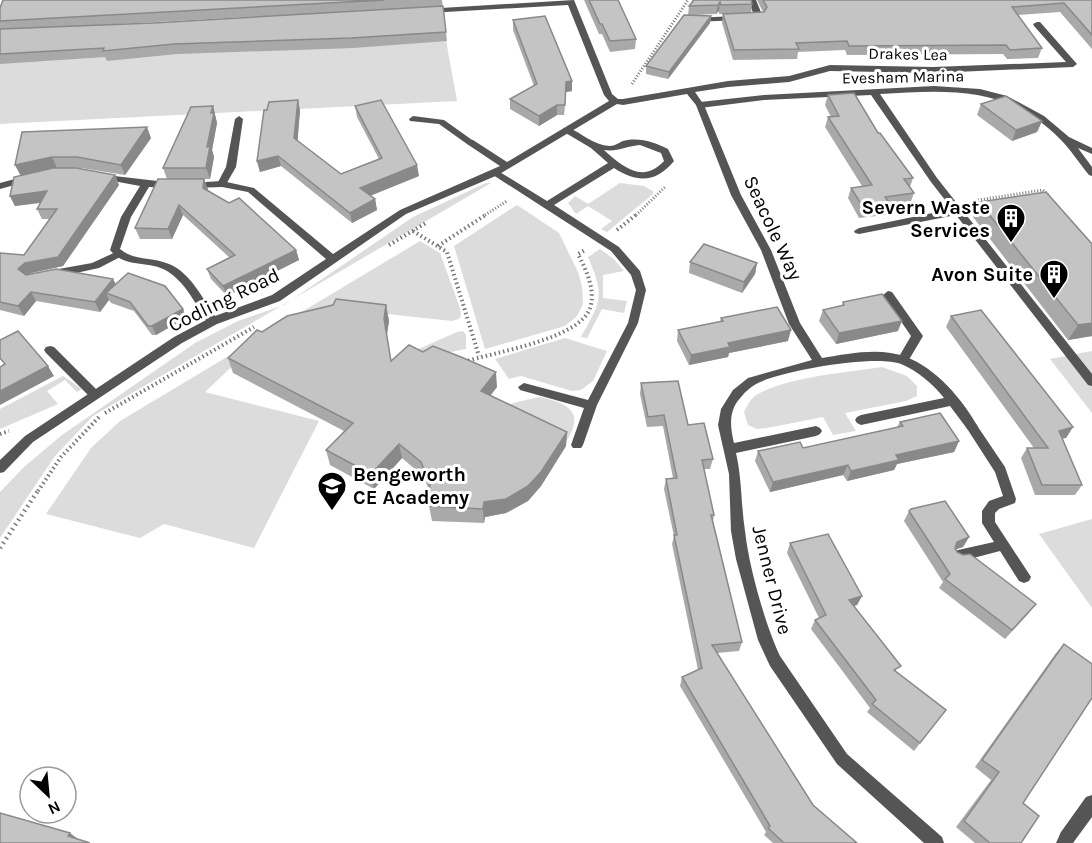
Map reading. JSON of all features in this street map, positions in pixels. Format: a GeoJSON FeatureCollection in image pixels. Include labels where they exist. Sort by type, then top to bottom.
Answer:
{"type":"FeatureCollection","features":[{"type":"Feature","properties":{"kind":"street"},"geometry":{"type":"LineString","coordinates":[[686,20],[759,17],[752,0]]}},
{"type":"Feature","properties":{"kind":"street"},"geometry":{"type":"LineString","coordinates":[[417,12],[570,1],[608,95],[619,102],[690,92],[700,105]]}},
{"type":"Feature","properties":{"kind":"street","name":"Drakes Lea"},"geometry":{"type":"LineString","coordinates":[[690,92],[728,84],[789,79],[830,68],[933,70],[1073,64],[1037,24]]}},
{"type":"Feature","properties":{"kind":"street","name":"Evesham Marina"},"geometry":{"type":"LineString","coordinates":[[700,105],[752,97],[949,89],[995,95],[1040,117],[1066,139],[1092,173]]}},
{"type":"Feature","properties":{"kind":"street"},"geometry":{"type":"LineString","coordinates":[[874,92],[958,211],[1092,382]]}},
{"type":"Feature","properties":{"kind":"street","name":"Codling Road"},"geometry":{"type":"LineString","coordinates":[[0,468],[29,439],[213,321],[276,298],[403,212],[495,173],[619,102]]}},
{"type":"Feature","properties":{"kind":"street","name":"Seacole Way"},"geometry":{"type":"LineString","coordinates":[[700,105],[736,195],[766,250],[795,324],[819,363]]}},
{"type":"Feature","properties":{"kind":"street"},"geometry":{"type":"LineString","coordinates":[[222,184],[231,167],[239,119]]}},
{"type":"Feature","properties":{"kind":"street"},"geometry":{"type":"LineString","coordinates":[[413,119],[441,122],[507,166]]}},
{"type":"Feature","properties":{"kind":"street"},"geometry":{"type":"LineString","coordinates":[[567,130],[594,146],[613,164],[633,175],[644,176],[660,171],[669,161],[665,151],[648,143],[632,142],[614,149],[594,146]]}},
{"type":"Feature","properties":{"kind":"street"},"geometry":{"type":"LineString","coordinates":[[1066,139],[1092,151]]}},
{"type":"Feature","properties":{"kind":"street"},"geometry":{"type":"LineString","coordinates":[[547,205],[613,164]]}},
{"type":"Feature","properties":{"kind":"street"},"geometry":{"type":"LineString","coordinates":[[495,173],[615,249],[636,274],[641,290],[633,323],[591,405],[577,445]]}},
{"type":"Feature","properties":{"kind":"street"},"geometry":{"type":"LineString","coordinates":[[91,174],[146,184],[222,184],[251,190],[333,259]]}},
{"type":"Feature","properties":{"kind":"street"},"geometry":{"type":"LineString","coordinates":[[0,186],[39,176]]}},
{"type":"Feature","properties":{"kind":"street"},"geometry":{"type":"LineString","coordinates":[[146,184],[126,217],[115,250],[125,258],[156,262],[170,269],[183,279],[213,321]]}},
{"type":"Feature","properties":{"kind":"street"},"geometry":{"type":"LineString","coordinates":[[859,231],[958,211]]}},
{"type":"Feature","properties":{"kind":"street"},"geometry":{"type":"LineString","coordinates":[[42,277],[95,266],[118,254]]}},
{"type":"Feature","properties":{"kind":"street"},"geometry":{"type":"LineString","coordinates":[[888,295],[917,336],[903,360],[936,381],[972,427],[1001,471],[1010,499],[994,505],[988,511],[989,523],[1024,577]]}},
{"type":"Feature","properties":{"kind":"street"},"geometry":{"type":"LineString","coordinates":[[50,350],[95,395]]}},
{"type":"Feature","properties":{"kind":"street","name":"Jenner Drive"},"geometry":{"type":"LineString","coordinates":[[903,360],[859,357],[819,363],[752,381],[737,393],[727,409],[724,425],[735,474],[738,531],[743,559],[765,640],[775,660],[842,759],[936,843]]}},
{"type":"Feature","properties":{"kind":"street"},"geometry":{"type":"LineString","coordinates":[[525,387],[591,405]]}},
{"type":"Feature","properties":{"kind":"street"},"geometry":{"type":"LineString","coordinates":[[861,420],[953,401]]}},
{"type":"Feature","properties":{"kind":"street"},"geometry":{"type":"LineString","coordinates":[[731,448],[816,431]]}},
{"type":"Feature","properties":{"kind":"street"},"geometry":{"type":"LineString","coordinates":[[958,556],[1003,545]]}},
{"type":"Feature","properties":{"kind":"street"},"geometry":{"type":"LineString","coordinates":[[1066,840],[1092,803]]}},
{"type":"Feature","properties":{"kind":"path"},"geometry":{"type":"LineString","coordinates":[[619,102],[688,0]]}},
{"type":"Feature","properties":{"kind":"path"},"geometry":{"type":"LineString","coordinates":[[438,246],[524,190]]}},
{"type":"Feature","properties":{"kind":"path"},"geometry":{"type":"LineString","coordinates":[[968,201],[1043,190],[1051,199]]}},
{"type":"Feature","properties":{"kind":"path"},"geometry":{"type":"LineString","coordinates":[[384,249],[430,220]]}},
{"type":"Feature","properties":{"kind":"path"},"geometry":{"type":"LineString","coordinates":[[413,231],[447,252],[479,356]]}},
{"type":"Feature","properties":{"kind":"path"},"geometry":{"type":"LineString","coordinates":[[0,548],[61,457],[99,416],[255,326]]}},
{"type":"Feature","properties":{"kind":"shaded area"},"geometry":{"type":"Polygon","coordinates":[[[442,18],[457,101],[0,124],[0,44],[442,18]]]}},
{"type":"Feature","properties":{"kind":"shaded area"},"geometry":{"type":"Polygon","coordinates":[[[486,183],[491,183],[292,299],[413,217],[486,183]]]}},
{"type":"Feature","properties":{"kind":"shaded area"},"geometry":{"type":"Polygon","coordinates":[[[620,183],[644,186],[653,191],[653,194],[607,232],[601,229],[612,221],[588,206],[576,214],[568,203],[575,196],[588,204],[620,183]]]}},
{"type":"Feature","properties":{"kind":"shaded area"},"geometry":{"type":"Polygon","coordinates":[[[517,205],[559,233],[578,272],[583,304],[577,316],[565,326],[485,349],[454,246],[517,205]]]}},
{"type":"Feature","properties":{"kind":"shaded area"},"geometry":{"type":"Polygon","coordinates":[[[420,241],[440,253],[460,308],[459,319],[452,321],[341,309],[261,339],[205,392],[319,421],[254,548],[164,524],[140,538],[46,514],[91,448],[120,421],[420,241]]]}},
{"type":"Feature","properties":{"kind":"shaded area"},"geometry":{"type":"Polygon","coordinates":[[[600,249],[614,259],[624,271],[603,275],[603,298],[627,301],[624,313],[602,309],[587,338],[581,337],[593,315],[599,290],[588,257],[600,249]]]}},
{"type":"Feature","properties":{"kind":"shaded area"},"geometry":{"type":"Polygon","coordinates":[[[281,306],[93,416],[55,456],[0,538],[0,492],[24,467],[62,435],[195,343],[238,321],[281,306]]]}},
{"type":"Feature","properties":{"kind":"shaded area"},"geometry":{"type":"Polygon","coordinates":[[[463,331],[466,335],[466,349],[445,353],[405,355],[457,332],[463,331]]]}},
{"type":"Feature","properties":{"kind":"shaded area"},"geometry":{"type":"Polygon","coordinates":[[[565,338],[607,351],[593,381],[581,390],[572,391],[521,376],[509,379],[495,359],[565,338]]]}},
{"type":"Feature","properties":{"kind":"shaded area"},"geometry":{"type":"Polygon","coordinates":[[[1092,351],[1092,413],[1050,359],[1092,351]]]}},
{"type":"Feature","properties":{"kind":"shaded area"},"geometry":{"type":"Polygon","coordinates":[[[882,367],[907,376],[917,386],[917,396],[906,401],[845,413],[856,431],[833,435],[823,417],[767,428],[757,429],[748,425],[744,412],[748,404],[756,396],[772,388],[819,376],[882,367]]]}},
{"type":"Feature","properties":{"kind":"shaded area"},"geometry":{"type":"Polygon","coordinates":[[[63,376],[82,389],[77,392],[65,380],[47,391],[58,404],[0,429],[0,409],[63,376]]]}},
{"type":"Feature","properties":{"kind":"shaded area"},"geometry":{"type":"Polygon","coordinates":[[[539,397],[557,402],[570,410],[574,422],[567,440],[504,410],[513,403],[539,397]]]}},
{"type":"Feature","properties":{"kind":"shaded area"},"geometry":{"type":"Polygon","coordinates":[[[1092,519],[1092,608],[1039,534],[1092,519]]]}},
{"type":"Feature","properties":{"kind":"building"},"geometry":{"type":"Polygon","coordinates":[[[3,0],[384,0],[0,21],[0,8],[3,0]]]}},
{"type":"Feature","properties":{"kind":"building"},"geometry":{"type":"Polygon","coordinates":[[[589,0],[618,0],[636,39],[610,41],[589,0]]]}},
{"type":"Feature","properties":{"kind":"building"},"geometry":{"type":"Polygon","coordinates":[[[694,0],[751,0],[752,4],[721,5],[720,2],[718,5],[689,6],[694,0]]]}},
{"type":"Feature","properties":{"kind":"building"},"geometry":{"type":"Polygon","coordinates":[[[763,0],[1092,0],[1092,35],[1064,3],[1012,7],[1042,48],[1010,50],[1006,45],[849,46],[847,41],[796,43],[799,49],[734,50],[723,14],[764,12],[767,7],[763,0]]]}},
{"type":"Feature","properties":{"kind":"building"},"geometry":{"type":"Polygon","coordinates":[[[443,6],[446,32],[351,38],[174,44],[103,51],[104,48],[0,54],[0,29],[153,23],[443,6]]]}},
{"type":"Feature","properties":{"kind":"building"},"geometry":{"type":"Polygon","coordinates":[[[684,15],[711,16],[669,72],[646,66],[684,15]]]}},
{"type":"Feature","properties":{"kind":"building"},"geometry":{"type":"Polygon","coordinates":[[[545,16],[572,81],[566,82],[565,105],[557,105],[539,116],[510,99],[537,84],[513,20],[545,16]]]}},
{"type":"Feature","properties":{"kind":"building"},"geometry":{"type":"Polygon","coordinates":[[[854,93],[878,133],[913,178],[904,179],[914,193],[885,197],[890,204],[863,207],[851,188],[872,185],[828,117],[839,116],[828,95],[854,93]]]}},
{"type":"Feature","properties":{"kind":"building"},"geometry":{"type":"Polygon","coordinates":[[[1006,96],[1042,121],[1016,130],[981,104],[1006,96]]]}},
{"type":"Feature","properties":{"kind":"building"},"geometry":{"type":"Polygon","coordinates":[[[298,100],[294,138],[341,174],[382,158],[355,106],[381,100],[417,165],[360,188],[375,199],[350,213],[278,156],[257,161],[264,110],[267,110],[269,102],[298,100]]]}},
{"type":"Feature","properties":{"kind":"building"},"geometry":{"type":"Polygon","coordinates":[[[213,106],[206,168],[163,168],[191,107],[213,106]]]}},
{"type":"Feature","properties":{"kind":"building"},"geometry":{"type":"Polygon","coordinates":[[[147,127],[121,165],[77,157],[52,157],[15,165],[22,132],[147,127]]]}},
{"type":"Feature","properties":{"kind":"building"},"geometry":{"type":"Polygon","coordinates":[[[53,168],[76,168],[115,175],[58,257],[25,263],[18,269],[26,275],[56,269],[113,279],[95,302],[31,292],[18,306],[0,302],[0,253],[24,255],[57,209],[37,209],[47,191],[10,196],[14,177],[53,168]]]}},
{"type":"Feature","properties":{"kind":"building"},"geometry":{"type":"Polygon","coordinates":[[[158,179],[204,179],[203,188],[229,203],[239,198],[296,250],[223,286],[207,269],[235,255],[179,205],[168,229],[135,228],[158,179]]]}},
{"type":"Feature","properties":{"kind":"building"},"geometry":{"type":"Polygon","coordinates":[[[1046,192],[1092,244],[1092,323],[1078,325],[979,202],[1046,192]]]}},
{"type":"Feature","properties":{"kind":"building"},"geometry":{"type":"Polygon","coordinates":[[[704,244],[757,263],[744,282],[690,262],[704,244]]]}},
{"type":"Feature","properties":{"kind":"building"},"geometry":{"type":"Polygon","coordinates":[[[128,273],[165,286],[183,309],[148,326],[130,302],[106,293],[128,273]]]}},
{"type":"Feature","properties":{"kind":"building"},"geometry":{"type":"Polygon","coordinates":[[[882,294],[902,321],[839,333],[823,310],[844,305],[843,302],[882,294]]]}},
{"type":"Feature","properties":{"kind":"building"},"geometry":{"type":"Polygon","coordinates":[[[336,299],[386,305],[384,319],[391,361],[409,345],[423,352],[433,346],[496,372],[481,391],[567,432],[541,472],[528,486],[506,499],[484,502],[483,509],[429,506],[430,484],[421,462],[399,444],[371,474],[326,450],[353,423],[228,358],[257,330],[262,332],[287,316],[333,305],[336,299]]]}},
{"type":"Feature","properties":{"kind":"building"},"geometry":{"type":"Polygon","coordinates":[[[777,307],[791,330],[728,343],[730,347],[691,355],[678,330],[723,321],[721,318],[777,307]]]}},
{"type":"Feature","properties":{"kind":"building"},"geometry":{"type":"Polygon","coordinates":[[[981,310],[1073,427],[1059,431],[1082,485],[1042,485],[1027,448],[1048,448],[951,316],[981,310]]]}},
{"type":"Feature","properties":{"kind":"building"},"geometry":{"type":"Polygon","coordinates":[[[18,331],[48,366],[0,391],[0,367],[5,364],[0,358],[0,340],[18,331]]]}},
{"type":"Feature","properties":{"kind":"building"},"geometry":{"type":"Polygon","coordinates":[[[678,381],[688,425],[704,423],[713,459],[702,460],[714,515],[711,515],[742,642],[712,645],[813,805],[857,843],[784,843],[768,828],[770,826],[682,677],[702,668],[674,535],[677,535],[666,479],[677,478],[664,415],[648,417],[641,383],[678,381]]]}},
{"type":"Feature","properties":{"kind":"building"},"geometry":{"type":"Polygon","coordinates":[[[940,413],[959,441],[896,455],[899,460],[851,471],[848,465],[773,482],[758,451],[800,442],[803,448],[903,426],[900,422],[940,413]]]}},
{"type":"Feature","properties":{"kind":"building"},"geometry":{"type":"Polygon","coordinates":[[[945,501],[969,537],[957,542],[955,548],[957,552],[963,555],[970,554],[1036,604],[1012,630],[945,579],[950,574],[909,511],[945,501]]]}},
{"type":"Feature","properties":{"kind":"building"},"geometry":{"type":"Polygon","coordinates":[[[828,534],[862,596],[849,600],[901,666],[894,670],[946,710],[920,743],[872,704],[876,700],[815,620],[826,615],[790,543],[828,534]]]}},
{"type":"Feature","properties":{"kind":"building"},"geometry":{"type":"Polygon","coordinates":[[[1064,644],[1092,664],[1092,698],[1023,803],[1039,816],[1021,843],[990,843],[964,821],[999,772],[982,760],[1064,644]]]}},
{"type":"Feature","properties":{"kind":"building"},"geometry":{"type":"Polygon","coordinates":[[[0,813],[18,818],[18,825],[42,825],[70,833],[68,836],[90,843],[0,843],[0,813]]]}},
{"type":"Feature","properties":{"kind":"place","name":"Severn Waste Services"},"geometry":{"type":"Point","coordinates":[1011,244]}},
{"type":"Feature","properties":{"kind":"place","name":"Avon Suite"},"geometry":{"type":"Point","coordinates":[1054,300]}},
{"type":"Feature","properties":{"kind":"place","name":"Bengeworth CE Academy"},"geometry":{"type":"Point","coordinates":[332,512]}}]}
